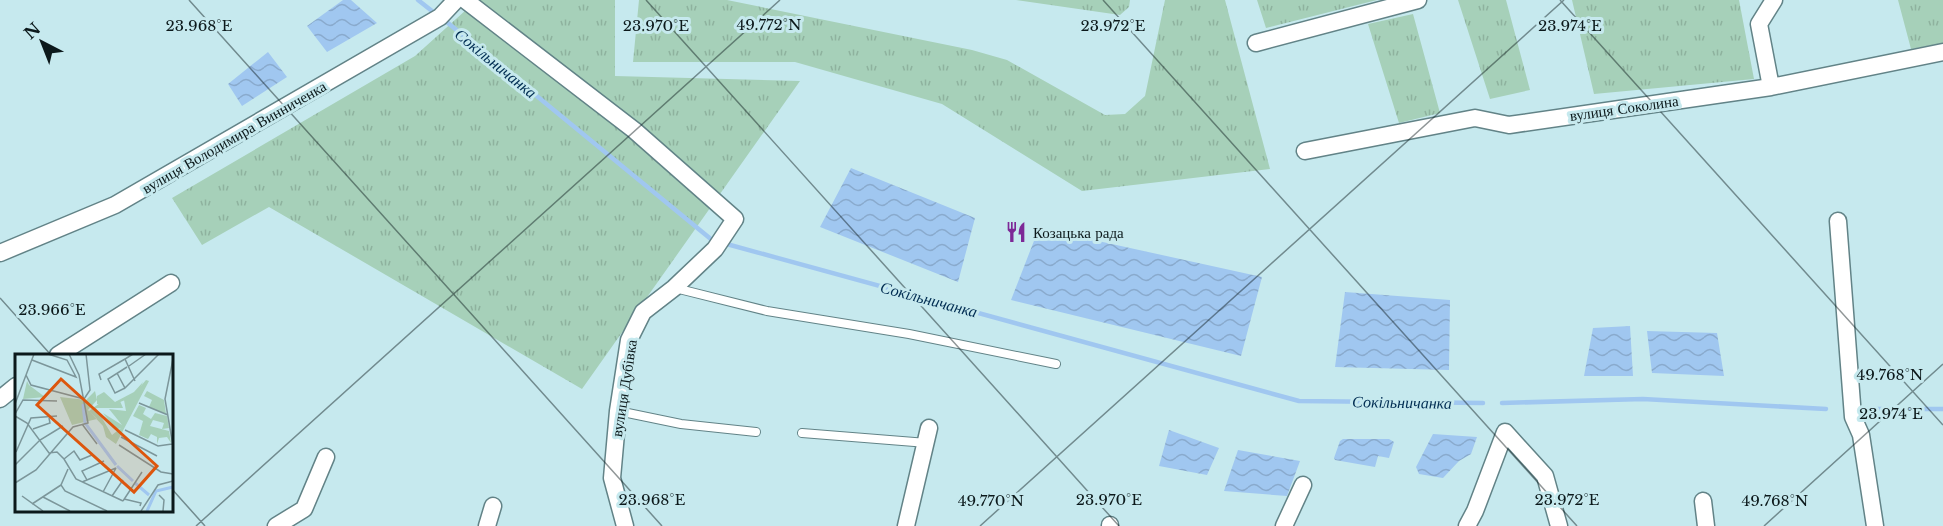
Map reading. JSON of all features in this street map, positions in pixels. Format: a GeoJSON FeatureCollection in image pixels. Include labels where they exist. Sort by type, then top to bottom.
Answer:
{"type":"FeatureCollection","features":[{"type":"Feature","properties":{"kind":"street","name":"вулиця Володимира Винниченка"},"geometry":{"type":"LineString","coordinates":[[0,253],[115,205],[440,17],[456,0]]}},
{"type":"Feature","properties":{"kind":"street","name":"вулиця Дубівка"},"geometry":{"type":"LineString","coordinates":[[465,0],[634,130],[735,219],[718,245],[674,288],[643,312],[629,340],[618,411],[612,478],[625,526]]}},
{"type":"Feature","properties":{"kind":"street"},"geometry":{"type":"LineString","coordinates":[[1256,43],[1418,0]]}},
{"type":"Feature","properties":{"kind":"street"},"geometry":{"type":"LineString","coordinates":[[1771,87],[1759,24],[1774,0]]}},
{"type":"Feature","properties":{"kind":"street","name":"вулиця Соколина"},"geometry":{"type":"LineString","coordinates":[[1305,151],[1476,118],[1509,125],[1771,87],[1943,52]]}},
{"type":"Feature","properties":{"kind":"street"},"geometry":{"type":"LineString","coordinates":[[1838,221],[1853,417],[1861,435],[1875,526]]}},
{"type":"Feature","properties":{"kind":"street"},"geometry":{"type":"LineString","coordinates":[[60,354],[171,283]]}},
{"type":"Feature","properties":{"kind":"street"},"geometry":{"type":"LineString","coordinates":[[0,399],[15,387]]}},
{"type":"Feature","properties":{"kind":"street"},"geometry":{"type":"LineString","coordinates":[[1467,526],[1505,432],[1545,476],[1559,526]]}},
{"type":"Feature","properties":{"kind":"street"},"geometry":{"type":"LineString","coordinates":[[906,526],[928,436]]}},
{"type":"Feature","properties":{"kind":"street"},"geometry":{"type":"LineString","coordinates":[[276,526],[304,509],[326,457]]}},
{"type":"Feature","properties":{"kind":"street"},"geometry":{"type":"LineString","coordinates":[[1284,526],[1303,485]]}},
{"type":"Feature","properties":{"kind":"street"},"geometry":{"type":"LineString","coordinates":[[1703,501],[1706,526]]}},
{"type":"Feature","properties":{"kind":"street"},"geometry":{"type":"LineString","coordinates":[[487,526],[493,506]]}},
{"type":"Feature","properties":{"kind":"lane"},"geometry":{"type":"LineString","coordinates":[[674,288],[767,311],[909,334],[1056,364]]}},
{"type":"Feature","properties":{"kind":"lane"},"geometry":{"type":"LineString","coordinates":[[618,411],[681,424],[756,432]]}},
{"type":"Feature","properties":{"kind":"lane"},"geometry":{"type":"LineString","coordinates":[[802,432],[928,436]]}},
{"type":"Feature","properties":{"kind":"green space"},"geometry":{"type":"Polygon","coordinates":[[[477,0],[615,0],[615,76],[800,81],[582,389],[269,207],[202,245],[172,198],[415,56],[477,0]]]}},
{"type":"Feature","properties":{"kind":"green space"},"geometry":{"type":"Polygon","coordinates":[[[639,0],[727,0],[972,50],[1007,60],[1105,115],[1125,114],[1145,96],[1165,0],[1225,0],[1270,169],[1082,191],[942,104],[795,62],[633,62],[639,0]]]}},
{"type":"Feature","properties":{"kind":"green space"},"geometry":{"type":"Polygon","coordinates":[[[1016,0],[1130,0],[1129,7],[1120,15],[1016,0]]]}},
{"type":"Feature","properties":{"kind":"green space"},"geometry":{"type":"Polygon","coordinates":[[[1257,0],[1377,0],[1266,28],[1257,0]]]}},
{"type":"Feature","properties":{"kind":"green space"},"geometry":{"type":"Polygon","coordinates":[[[1458,0],[1506,0],[1530,90],[1490,99],[1458,0]]]}},
{"type":"Feature","properties":{"kind":"green space"},"geometry":{"type":"Polygon","coordinates":[[[1572,0],[1739,0],[1754,79],[1594,94],[1572,0]]]}},
{"type":"Feature","properties":{"kind":"green space"},"geometry":{"type":"Polygon","coordinates":[[[1898,0],[1943,0],[1943,43],[1911,49],[1898,0]]]}},
{"type":"Feature","properties":{"kind":"green space"},"geometry":{"type":"Polygon","coordinates":[[[1413,14],[1440,113],[1399,123],[1368,24],[1413,14]]]}},
{"type":"Feature","properties":{"kind":"water"},"geometry":{"type":"Polygon","coordinates":[[[343,0],[351,0],[377,23],[327,52],[307,26],[343,0]]]}},
{"type":"Feature","properties":{"kind":"water"},"geometry":{"type":"Polygon","coordinates":[[[268,52],[287,77],[242,106],[228,84],[268,52]]]}},
{"type":"Feature","properties":{"kind":"water"},"geometry":{"type":"Polygon","coordinates":[[[851,168],[975,218],[958,282],[820,227],[851,168]]]}},
{"type":"Feature","properties":{"kind":"water"},"geometry":{"type":"Polygon","coordinates":[[[1039,228],[1262,277],[1241,356],[1011,300],[1039,228]]]}},
{"type":"Feature","properties":{"kind":"water"},"geometry":{"type":"Polygon","coordinates":[[[1345,292],[1450,300],[1449,370],[1335,367],[1345,292]]]}},
{"type":"Feature","properties":{"kind":"water"},"geometry":{"type":"Polygon","coordinates":[[[1630,326],[1633,376],[1584,376],[1593,328],[1630,326]]]}},
{"type":"Feature","properties":{"kind":"water"},"geometry":{"type":"Polygon","coordinates":[[[1647,331],[1717,333],[1724,376],[1652,373],[1647,331]]]}},
{"type":"Feature","properties":{"kind":"water"},"geometry":{"type":"Polygon","coordinates":[[[1169,430],[1219,448],[1207,475],[1159,466],[1169,430]]]}},
{"type":"Feature","properties":{"kind":"water"},"geometry":{"type":"Polygon","coordinates":[[[1433,434],[1477,437],[1471,454],[1459,461],[1443,478],[1419,474],[1416,467],[1433,434]]]}},
{"type":"Feature","properties":{"kind":"water"},"geometry":{"type":"Polygon","coordinates":[[[1343,439],[1389,439],[1394,442],[1389,458],[1378,456],[1375,467],[1335,460],[1340,441],[1343,439]]]}},
{"type":"Feature","properties":{"kind":"water"},"geometry":{"type":"Polygon","coordinates":[[[1238,450],[1300,461],[1287,496],[1224,491],[1238,450]]]}},
{"type":"Feature","properties":{"kind":"waterway","name":"Сокільничанка"},"geometry":{"type":"LineString","coordinates":[[418,0],[432,11]]}},
{"type":"Feature","properties":{"kind":"waterway","name":"Сокільничанка"},"geometry":{"type":"LineString","coordinates":[[448,23],[715,241]]}},
{"type":"Feature","properties":{"kind":"waterway","name":"Сокільничанка"},"geometry":{"type":"LineString","coordinates":[[723,243],[1299,401],[1483,403]]}},
{"type":"Feature","properties":{"kind":"waterway","name":"Сокільничанка"},"geometry":{"type":"LineString","coordinates":[[1502,403],[1643,399],[1826,409]]}},
{"type":"Feature","properties":{"kind":"waterway","name":"Сокільничанка"},"geometry":{"type":"LineString","coordinates":[[1856,409],[1943,409]]}},
{"type":"Feature","properties":{"kind":"place","name":"Козацька рада"},"geometry":{"type":"Point","coordinates":[1016,232]}}]}
